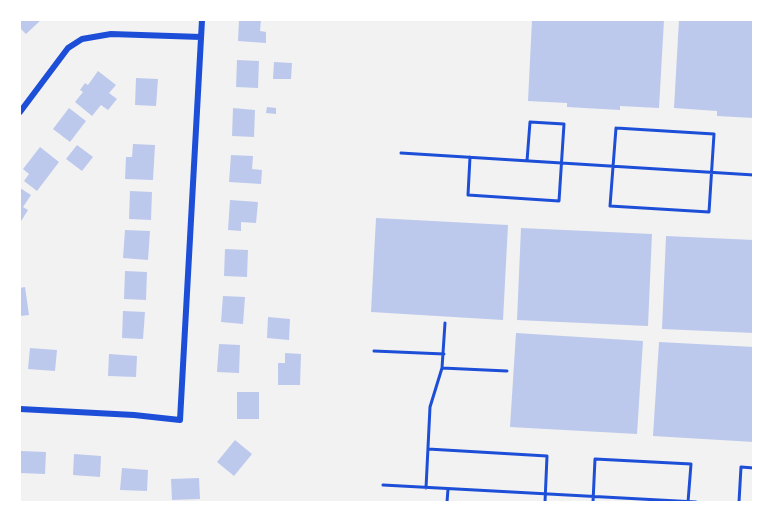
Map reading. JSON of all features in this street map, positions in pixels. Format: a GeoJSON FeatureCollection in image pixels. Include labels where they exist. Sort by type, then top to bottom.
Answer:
{"type":"FeatureCollection","features":[{"type":"Feature","properties":{"kind":"street"},"geometry":{"type":"LineString","coordinates":[[20,409],[134,415],[180,420],[202,20]]}},
{"type":"Feature","properties":{"kind":"street"},"geometry":{"type":"LineString","coordinates":[[20,112],[68,48],[82,39],[111,34],[201,37]]}},
{"type":"Feature","properties":{"kind":"lane"},"geometry":{"type":"LineString","coordinates":[[470,157],[468,195],[559,201],[564,124],[530,122],[527,161]]}},
{"type":"Feature","properties":{"kind":"lane"},"geometry":{"type":"LineString","coordinates":[[616,128],[714,134],[712,172],[709,212],[610,206],[616,128]]}},
{"type":"Feature","properties":{"kind":"lane"},"geometry":{"type":"LineString","coordinates":[[400,153],[753,175]]}},
{"type":"Feature","properties":{"kind":"lane"},"geometry":{"type":"LineString","coordinates":[[426,488],[430,407],[442,368],[445,323]]}},
{"type":"Feature","properties":{"kind":"lane"},"geometry":{"type":"LineString","coordinates":[[374,351],[444,354]]}},
{"type":"Feature","properties":{"kind":"lane"},"geometry":{"type":"LineString","coordinates":[[442,368],[507,371]]}},
{"type":"Feature","properties":{"kind":"lane"},"geometry":{"type":"LineString","coordinates":[[428,449],[547,456],[545,502]]}},
{"type":"Feature","properties":{"kind":"lane"},"geometry":{"type":"LineString","coordinates":[[593,502],[595,459],[691,464],[688,502]]}},
{"type":"Feature","properties":{"kind":"lane"},"geometry":{"type":"LineString","coordinates":[[739,502],[741,467],[753,468]]}},
{"type":"Feature","properties":{"kind":"lane"},"geometry":{"type":"LineString","coordinates":[[383,485],[696,502]]}},
{"type":"Feature","properties":{"kind":"lane"},"geometry":{"type":"LineString","coordinates":[[447,502],[448,489]]}},
{"type":"Feature","properties":{"kind":"building"},"geometry":{"type":"Polygon","coordinates":[[[20,20],[41,20],[26,34],[20,28],[20,20]]]}},
{"type":"Feature","properties":{"kind":"building"},"geometry":{"type":"Polygon","coordinates":[[[239,20],[261,20],[260,31],[266,32],[266,43],[238,41],[239,20]]]}},
{"type":"Feature","properties":{"kind":"building"},"geometry":{"type":"Polygon","coordinates":[[[532,20],[664,20],[659,108],[620,106],[620,110],[567,107],[567,103],[528,101],[532,20]]]}},
{"type":"Feature","properties":{"kind":"building"},"geometry":{"type":"Polygon","coordinates":[[[679,20],[754,20],[754,118],[717,116],[717,111],[674,108],[679,20]]]}},
{"type":"Feature","properties":{"kind":"building"},"geometry":{"type":"Polygon","coordinates":[[[237,60],[259,61],[258,88],[236,87],[237,60]]]}},
{"type":"Feature","properties":{"kind":"building"},"geometry":{"type":"Polygon","coordinates":[[[274,62],[292,63],[291,79],[273,79],[274,62]]]}},
{"type":"Feature","properties":{"kind":"building"},"geometry":{"type":"Polygon","coordinates":[[[98,71],[116,85],[109,93],[117,99],[108,110],[101,105],[92,116],[75,102],[83,92],[80,90],[85,83],[88,85],[98,71]]]}},
{"type":"Feature","properties":{"kind":"building"},"geometry":{"type":"Polygon","coordinates":[[[136,78],[158,79],[156,106],[135,105],[136,78]]]}},
{"type":"Feature","properties":{"kind":"building"},"geometry":{"type":"Polygon","coordinates":[[[267,107],[276,108],[276,114],[266,113],[267,107]]]}},
{"type":"Feature","properties":{"kind":"building"},"geometry":{"type":"Polygon","coordinates":[[[69,108],[86,121],[70,142],[53,129],[69,108]]]}},
{"type":"Feature","properties":{"kind":"building"},"geometry":{"type":"Polygon","coordinates":[[[233,108],[255,110],[254,137],[232,136],[233,108]]]}},
{"type":"Feature","properties":{"kind":"building"},"geometry":{"type":"Polygon","coordinates":[[[133,144],[155,145],[153,180],[125,179],[126,157],[132,157],[133,144]]]}},
{"type":"Feature","properties":{"kind":"building"},"geometry":{"type":"Polygon","coordinates":[[[77,145],[93,157],[82,171],[66,159],[77,145]]]}},
{"type":"Feature","properties":{"kind":"building"},"geometry":{"type":"Polygon","coordinates":[[[40,147],[59,162],[37,191],[24,181],[29,174],[23,169],[40,147]]]}},
{"type":"Feature","properties":{"kind":"building"},"geometry":{"type":"Polygon","coordinates":[[[231,155],[253,156],[252,169],[262,170],[261,184],[229,182],[231,155]]]}},
{"type":"Feature","properties":{"kind":"building"},"geometry":{"type":"Polygon","coordinates":[[[20,188],[31,195],[23,207],[28,210],[20,223],[20,188]]]}},
{"type":"Feature","properties":{"kind":"building"},"geometry":{"type":"Polygon","coordinates":[[[130,191],[152,192],[151,220],[129,219],[130,191]]]}},
{"type":"Feature","properties":{"kind":"building"},"geometry":{"type":"Polygon","coordinates":[[[230,200],[258,202],[256,223],[241,222],[241,231],[228,230],[230,200]]]}},
{"type":"Feature","properties":{"kind":"building"},"geometry":{"type":"Polygon","coordinates":[[[376,218],[508,225],[503,320],[371,312],[376,218]]]}},
{"type":"Feature","properties":{"kind":"building"},"geometry":{"type":"Polygon","coordinates":[[[521,228],[652,234],[648,326],[517,320],[521,228]]]}},
{"type":"Feature","properties":{"kind":"building"},"geometry":{"type":"Polygon","coordinates":[[[125,230],[150,231],[148,260],[123,258],[125,230]]]}},
{"type":"Feature","properties":{"kind":"building"},"geometry":{"type":"Polygon","coordinates":[[[666,236],[754,240],[754,333],[662,329],[666,236]]]}},
{"type":"Feature","properties":{"kind":"building"},"geometry":{"type":"Polygon","coordinates":[[[225,249],[248,250],[247,277],[224,276],[225,249]]]}},
{"type":"Feature","properties":{"kind":"building"},"geometry":{"type":"Polygon","coordinates":[[[125,271],[147,272],[146,300],[124,299],[125,271]]]}},
{"type":"Feature","properties":{"kind":"building"},"geometry":{"type":"Polygon","coordinates":[[[25,287],[29,315],[20,316],[20,288],[25,287]]]}},
{"type":"Feature","properties":{"kind":"building"},"geometry":{"type":"Polygon","coordinates":[[[223,296],[245,297],[243,324],[221,322],[223,296]]]}},
{"type":"Feature","properties":{"kind":"building"},"geometry":{"type":"Polygon","coordinates":[[[123,311],[145,312],[143,339],[122,338],[123,311]]]}},
{"type":"Feature","properties":{"kind":"building"},"geometry":{"type":"Polygon","coordinates":[[[268,317],[290,319],[289,340],[267,338],[268,317]]]}},
{"type":"Feature","properties":{"kind":"building"},"geometry":{"type":"Polygon","coordinates":[[[516,333],[643,341],[637,434],[510,427],[516,333]]]}},
{"type":"Feature","properties":{"kind":"building"},"geometry":{"type":"Polygon","coordinates":[[[659,342],[754,347],[754,442],[653,436],[659,342]]]}},
{"type":"Feature","properties":{"kind":"building"},"geometry":{"type":"Polygon","coordinates":[[[219,344],[240,345],[239,373],[217,372],[219,344]]]}},
{"type":"Feature","properties":{"kind":"building"},"geometry":{"type":"Polygon","coordinates":[[[30,348],[57,350],[55,371],[28,369],[30,348]]]}},
{"type":"Feature","properties":{"kind":"building"},"geometry":{"type":"Polygon","coordinates":[[[285,353],[301,354],[300,385],[278,385],[278,363],[285,363],[285,353]]]}},
{"type":"Feature","properties":{"kind":"building"},"geometry":{"type":"Polygon","coordinates":[[[109,354],[137,356],[136,377],[108,376],[109,354]]]}},
{"type":"Feature","properties":{"kind":"building"},"geometry":{"type":"Polygon","coordinates":[[[237,392],[259,392],[259,419],[237,419],[237,392]]]}},
{"type":"Feature","properties":{"kind":"building"},"geometry":{"type":"Polygon","coordinates":[[[235,440],[252,454],[234,476],[217,462],[235,440]]]}},
{"type":"Feature","properties":{"kind":"building"},"geometry":{"type":"Polygon","coordinates":[[[20,451],[46,452],[45,474],[20,473],[20,451]]]}},
{"type":"Feature","properties":{"kind":"building"},"geometry":{"type":"Polygon","coordinates":[[[74,454],[101,456],[100,477],[73,475],[74,454]]]}},
{"type":"Feature","properties":{"kind":"building"},"geometry":{"type":"Polygon","coordinates":[[[122,468],[148,470],[147,491],[120,490],[122,468]]]}},
{"type":"Feature","properties":{"kind":"building"},"geometry":{"type":"Polygon","coordinates":[[[199,478],[200,499],[172,500],[171,479],[199,478]]]}}]}
